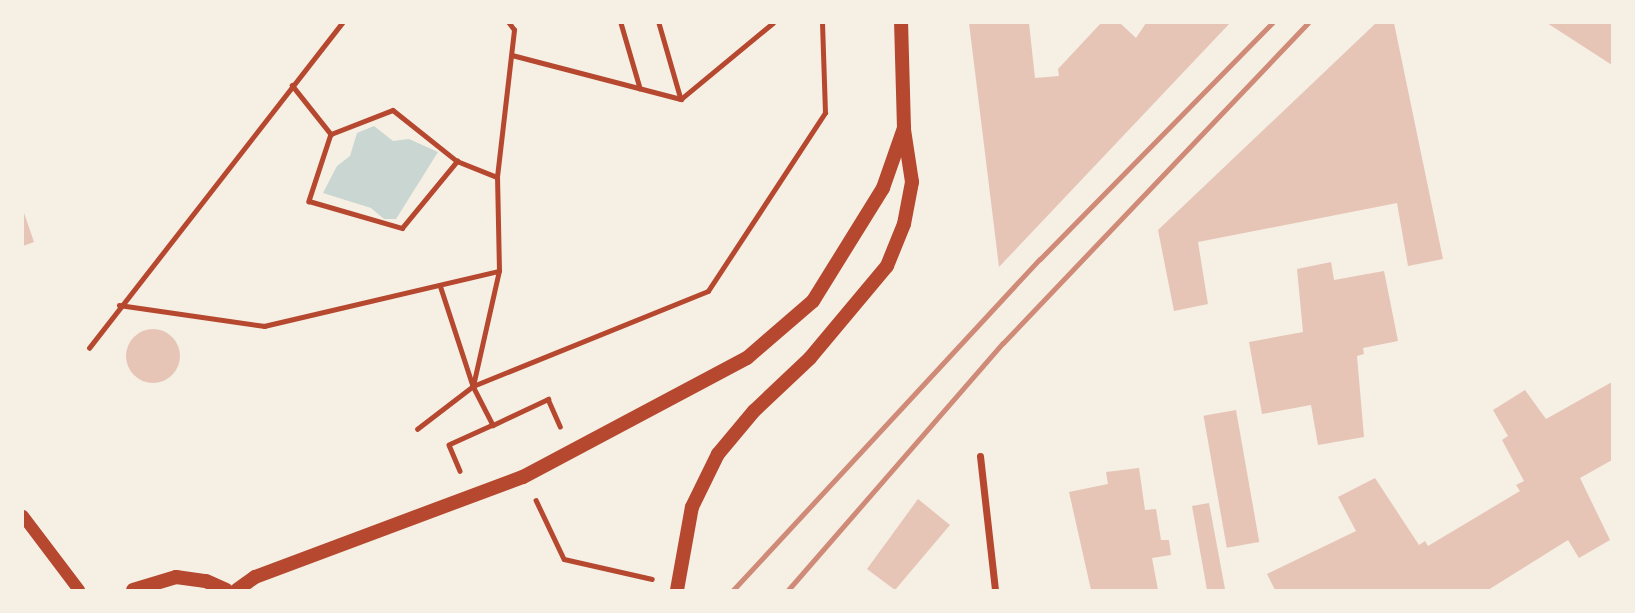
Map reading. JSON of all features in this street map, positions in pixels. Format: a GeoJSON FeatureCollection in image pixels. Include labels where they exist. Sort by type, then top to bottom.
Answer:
{"type":"FeatureCollection","features":[{"type":"Feature","properties":{"kind":"main road"},"geometry":{"type":"LineString","coordinates":[[677,587],[692,506],[718,454],[754,411],[810,358],[887,266],[904,224],[912,182],[904,128],[901,23]]}},
{"type":"Feature","properties":{"kind":"main road"},"geometry":{"type":"LineString","coordinates":[[237,590],[255,577],[523,477],[747,358],[813,301],[842,259],[883,188],[904,128]]}},
{"type":"Feature","properties":{"kind":"main road"},"geometry":{"type":"LineString","coordinates":[[133,590],[176,577],[206,581],[226,590]]}},
{"type":"Feature","properties":{"kind":"street"},"geometry":{"type":"LineString","coordinates":[[980,456],[995,590]]}},
{"type":"Feature","properties":{"kind":"street"},"geometry":{"type":"LineString","coordinates":[[23,516],[79,590]]}},
{"type":"Feature","properties":{"kind":"path"},"geometry":{"type":"LineString","coordinates":[[89,348],[119,305],[342,23]]}},
{"type":"Feature","properties":{"kind":"path"},"geometry":{"type":"LineString","coordinates":[[473,386],[499,271],[497,177],[514,30],[509,23]]}},
{"type":"Feature","properties":{"kind":"path"},"geometry":{"type":"LineString","coordinates":[[621,23],[640,88]]}},
{"type":"Feature","properties":{"kind":"path"},"geometry":{"type":"LineString","coordinates":[[659,23],[681,99]]}},
{"type":"Feature","properties":{"kind":"path"},"geometry":{"type":"LineString","coordinates":[[681,99],[773,23]]}},
{"type":"Feature","properties":{"kind":"path"},"geometry":{"type":"LineString","coordinates":[[417,429],[473,386],[708,291],[825,113],[822,23]]}},
{"type":"Feature","properties":{"kind":"path"},"geometry":{"type":"LineString","coordinates":[[512,55],[681,99]]}},
{"type":"Feature","properties":{"kind":"path"},"geometry":{"type":"LineString","coordinates":[[292,85],[331,134]]}},
{"type":"Feature","properties":{"kind":"path"},"geometry":{"type":"LineString","coordinates":[[331,134],[393,110],[457,161],[497,177]]}},
{"type":"Feature","properties":{"kind":"path"},"geometry":{"type":"LineString","coordinates":[[331,134],[309,201],[402,228],[457,161]]}},
{"type":"Feature","properties":{"kind":"path"},"geometry":{"type":"LineString","coordinates":[[119,305],[264,326],[499,271]]}},
{"type":"Feature","properties":{"kind":"path"},"geometry":{"type":"LineString","coordinates":[[440,285],[473,386],[493,425]]}},
{"type":"Feature","properties":{"kind":"path"},"geometry":{"type":"LineString","coordinates":[[463,477],[449,445],[548,399],[563,430]]}},
{"type":"Feature","properties":{"kind":"path"},"geometry":{"type":"LineString","coordinates":[[534,497],[564,559],[677,587]]}},
{"type":"Feature","properties":{"kind":"shaded area"},"geometry":{"type":"Polygon","coordinates":[[[374,126],[393,141],[409,139],[438,152],[396,219],[384,219],[371,208],[323,193],[337,166],[350,156],[357,133],[374,126]]]}},
{"type":"Feature","properties":{"kind":"building"},"geometry":{"type":"Polygon","coordinates":[[[969,23],[1029,23],[1035,78],[1059,76],[1058,69],[1101,23],[1120,23],[1136,38],[1146,23],[1230,23],[999,267],[969,23]]]}},
{"type":"Feature","properties":{"kind":"building"},"geometry":{"type":"Polygon","coordinates":[[[1376,23],[1394,23],[1443,259],[1408,266],[1397,203],[1198,242],[1208,304],[1174,311],[1158,230],[1376,23]]]}},
{"type":"Feature","properties":{"kind":"building"},"geometry":{"type":"Polygon","coordinates":[[[1547,23],[1612,23],[1612,65],[1547,23]]]}},
{"type":"Feature","properties":{"kind":"building"},"geometry":{"type":"Polygon","coordinates":[[[23,210],[34,242],[23,246],[23,210]]]}},
{"type":"Feature","properties":{"kind":"building"},"geometry":{"type":"Polygon","coordinates":[[[1331,262],[1334,280],[1384,271],[1398,341],[1363,348],[1364,354],[1357,356],[1364,437],[1318,445],[1311,405],[1262,414],[1249,342],[1303,332],[1297,269],[1331,262]]]}},
{"type":"Feature","properties":{"kind":"building"},"geometry":{"type":"Polygon","coordinates":[[[153,329],[172,337],[180,356],[172,375],[153,383],[134,375],[126,356],[134,337],[153,329]]]}},
{"type":"Feature","properties":{"kind":"building"},"geometry":{"type":"Polygon","coordinates":[[[1612,382],[1612,460],[1580,478],[1610,540],[1579,558],[1568,540],[1488,590],[1275,590],[1267,574],[1356,531],[1338,497],[1375,478],[1419,545],[1425,541],[1428,546],[1520,491],[1516,485],[1524,481],[1502,440],[1508,436],[1493,410],[1525,390],[1546,419],[1612,382]]]}},
{"type":"Feature","properties":{"kind":"building"},"geometry":{"type":"Polygon","coordinates":[[[1236,410],[1259,542],[1227,548],[1204,416],[1236,410]]]}},
{"type":"Feature","properties":{"kind":"building"},"geometry":{"type":"Polygon","coordinates":[[[1139,468],[1145,510],[1156,509],[1161,540],[1169,540],[1171,555],[1152,558],[1158,590],[1091,590],[1069,492],[1108,484],[1106,472],[1139,468]]]}},
{"type":"Feature","properties":{"kind":"building"},"geometry":{"type":"Polygon","coordinates":[[[918,499],[950,525],[895,590],[867,569],[918,499]]]}},
{"type":"Feature","properties":{"kind":"building"},"geometry":{"type":"Polygon","coordinates":[[[1209,503],[1225,589],[1220,590],[1207,590],[1192,506],[1209,503]]]}},
{"type":"Feature","properties":{"kind":"railway"},"geometry":{"type":"LineString","coordinates":[[733,590],[1040,259],[1272,23]]}},
{"type":"Feature","properties":{"kind":"railway"},"geometry":{"type":"LineString","coordinates":[[788,590],[1003,343],[1308,23]]}}]}
